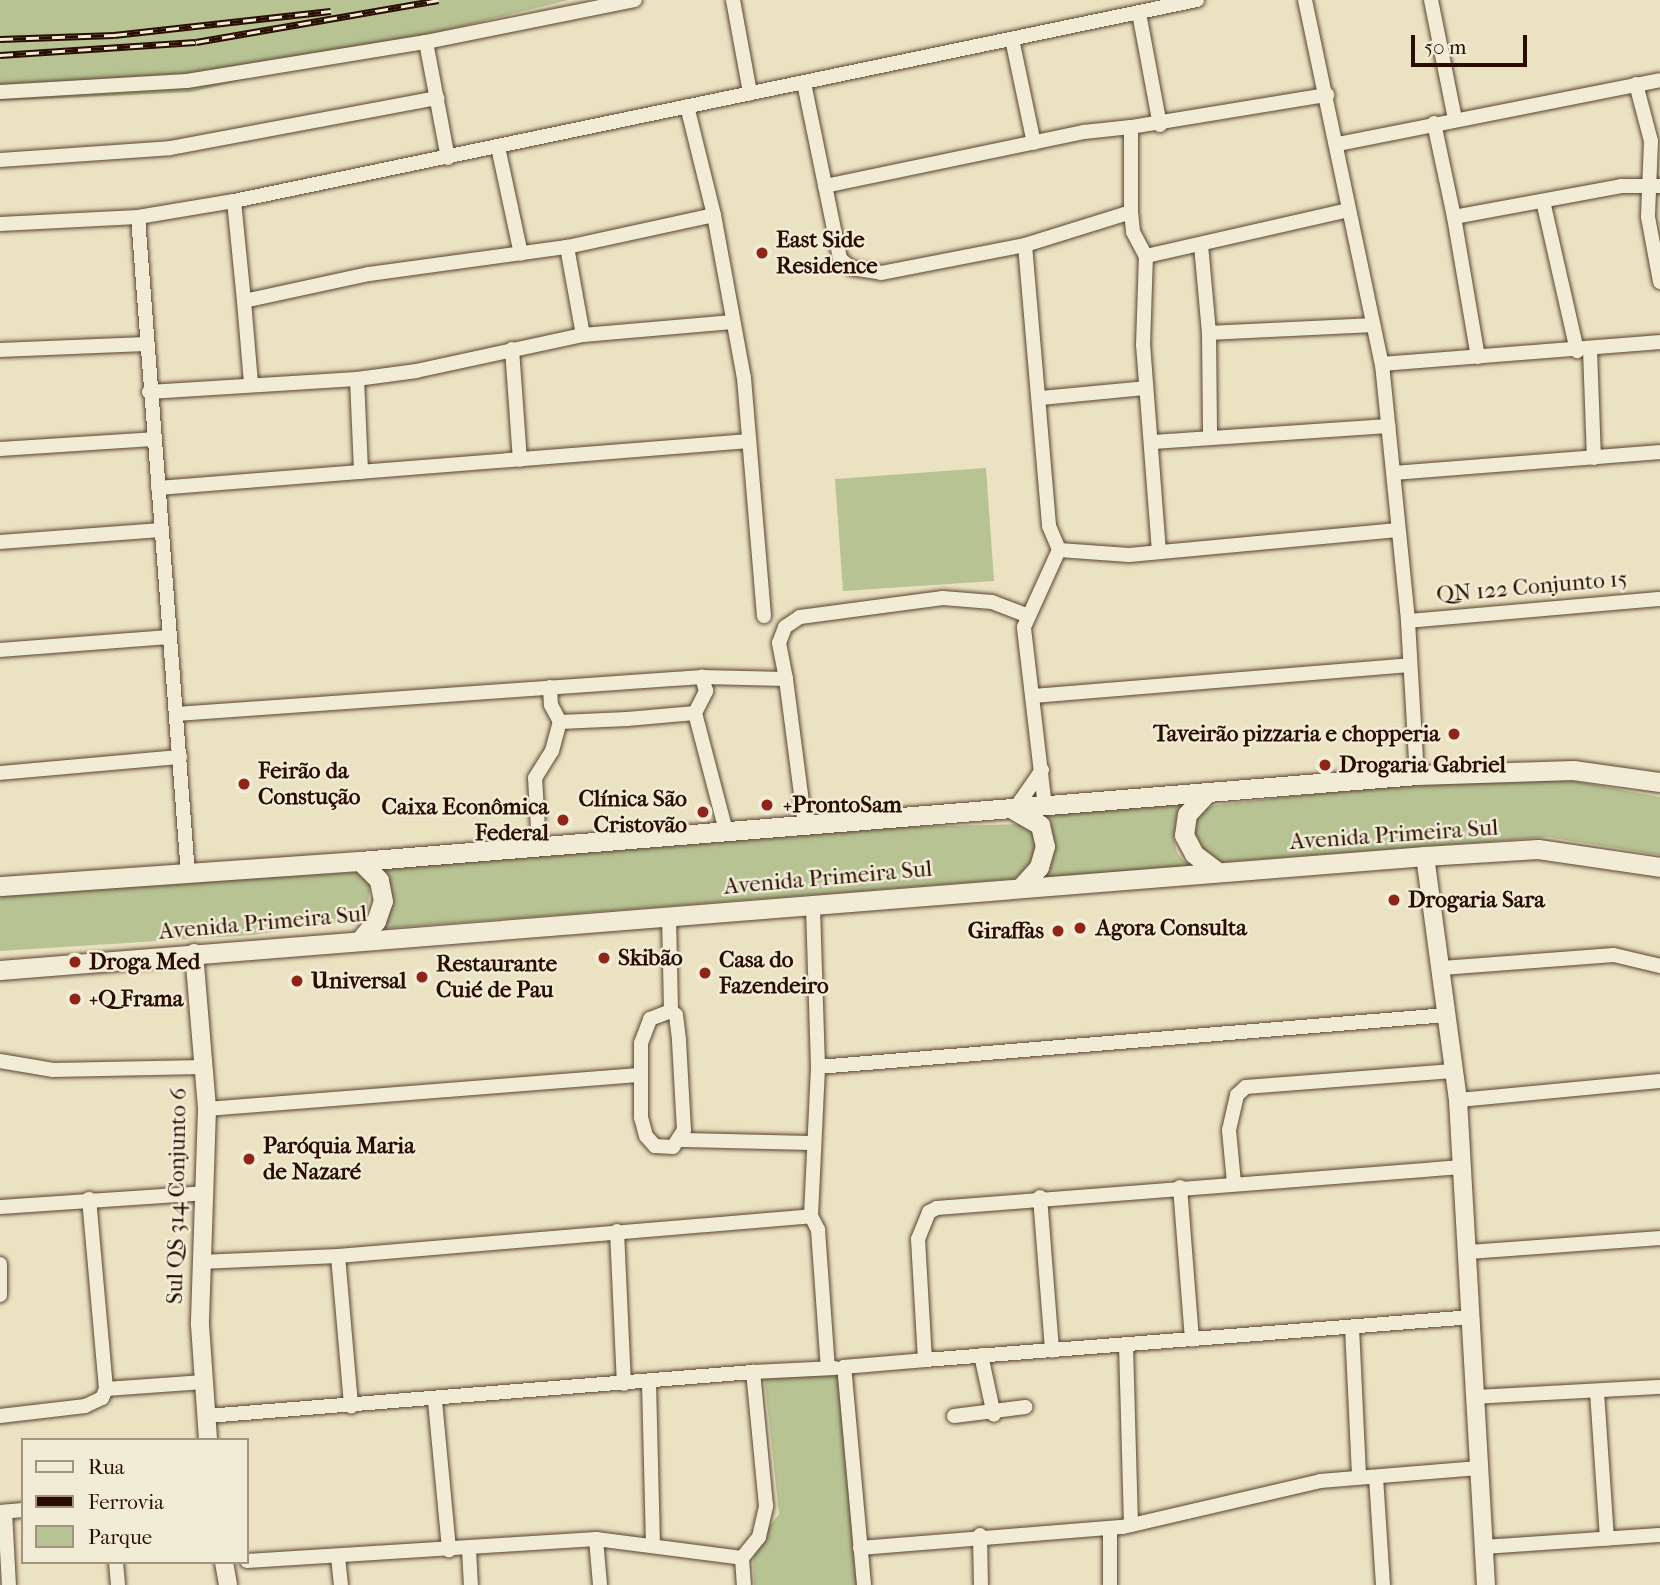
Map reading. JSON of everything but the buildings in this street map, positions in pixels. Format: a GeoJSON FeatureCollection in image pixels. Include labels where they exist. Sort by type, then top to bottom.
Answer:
{"type":"FeatureCollection","features":[{"type":"Feature","properties":{"kind":"main road"},"geometry":{"type":"LineString","coordinates":[[0,886],[360,862],[539,845],[1205,795],[1417,775],[1573,770],[1660,782]]}},
{"type":"Feature","properties":{"kind":"main road"},"geometry":{"type":"LineString","coordinates":[[1205,795],[1187,814],[1184,835],[1194,854],[1218,872]]}},
{"type":"Feature","properties":{"kind":"main road"},"geometry":{"type":"LineString","coordinates":[[1014,810],[1040,825],[1045,846],[1039,867],[1020,888]]}},
{"type":"Feature","properties":{"kind":"main road","name":"Avenida Primeira Sul"},"geometry":{"type":"LineString","coordinates":[[0,970],[1425,856],[1538,849],[1660,867]]}},
{"type":"Feature","properties":{"kind":"main road"},"geometry":{"type":"LineString","coordinates":[[360,862],[379,880],[383,901],[376,921],[360,940]]}},
{"type":"Feature","properties":{"kind":"street"},"geometry":{"type":"LineString","coordinates":[[0,92],[187,81],[426,42],[635,0]]}},
{"type":"Feature","properties":{"kind":"street"},"geometry":{"type":"LineString","coordinates":[[733,0],[750,93]]}},
{"type":"Feature","properties":{"kind":"street"},"geometry":{"type":"LineString","coordinates":[[0,224],[138,217],[234,201],[1197,0]]}},
{"type":"Feature","properties":{"kind":"street"},"geometry":{"type":"LineString","coordinates":[[1305,0],[1338,144],[1349,210],[1382,364],[1408,621],[1417,775]]}},
{"type":"Feature","properties":{"kind":"street"},"geometry":{"type":"LineString","coordinates":[[1431,0],[1455,119]]}},
{"type":"Feature","properties":{"kind":"street"},"geometry":{"type":"LineString","coordinates":[[1139,13],[1160,125]]}},
{"type":"Feature","properties":{"kind":"street"},"geometry":{"type":"LineString","coordinates":[[1012,39],[1034,143]]}},
{"type":"Feature","properties":{"kind":"street"},"geometry":{"type":"LineString","coordinates":[[426,42],[449,158]]}},
{"type":"Feature","properties":{"kind":"street"},"geometry":{"type":"LineString","coordinates":[[1338,144],[1660,80]]}},
{"type":"Feature","properties":{"kind":"street"},"geometry":{"type":"LineString","coordinates":[[804,83],[840,259],[851,268],[881,273],[1025,245],[1131,212]]}},
{"type":"Feature","properties":{"kind":"street"},"geometry":{"type":"LineString","coordinates":[[1636,84],[1651,141],[1656,186],[1648,217],[1660,282]]}},
{"type":"Feature","properties":{"kind":"street"},"geometry":{"type":"LineString","coordinates":[[825,186],[1034,143],[1131,127],[1160,125],[1327,95]]}},
{"type":"Feature","properties":{"kind":"street"},"geometry":{"type":"LineString","coordinates":[[0,160],[170,148],[437,98]]}},
{"type":"Feature","properties":{"kind":"street"},"geometry":{"type":"LineString","coordinates":[[687,106],[714,215],[732,322],[749,440],[764,616]]}},
{"type":"Feature","properties":{"kind":"street"},"geometry":{"type":"LineString","coordinates":[[1434,123],[1454,217],[1478,357]]}},
{"type":"Feature","properties":{"kind":"street"},"geometry":{"type":"LineString","coordinates":[[1131,127],[1133,232],[1146,256],[1146,388],[1153,442],[1159,552]]}},
{"type":"Feature","properties":{"kind":"street"},"geometry":{"type":"LineString","coordinates":[[498,147],[521,254]]}},
{"type":"Feature","properties":{"kind":"street"},"geometry":{"type":"LineString","coordinates":[[1454,217],[1543,201],[1656,186]]}},
{"type":"Feature","properties":{"kind":"street"},"geometry":{"type":"LineString","coordinates":[[234,201],[251,383]]}},
{"type":"Feature","properties":{"kind":"street"},"geometry":{"type":"LineString","coordinates":[[1543,201],[1583,351],[1594,458]]}},
{"type":"Feature","properties":{"kind":"street"},"geometry":{"type":"LineString","coordinates":[[1146,256],[1349,210]]}},
{"type":"Feature","properties":{"kind":"street"},"geometry":{"type":"LineString","coordinates":[[244,300],[369,274],[567,247],[714,215]]}},
{"type":"Feature","properties":{"kind":"street"},"geometry":{"type":"LineString","coordinates":[[138,217],[145,344],[188,874]]}},
{"type":"Feature","properties":{"kind":"street"},"geometry":{"type":"LineString","coordinates":[[1025,245],[1049,526],[1059,550],[1026,615],[1045,807]]}},
{"type":"Feature","properties":{"kind":"street"},"geometry":{"type":"LineString","coordinates":[[1201,245],[1209,333],[1210,437]]}},
{"type":"Feature","properties":{"kind":"street"},"geometry":{"type":"LineString","coordinates":[[567,247],[583,335]]}},
{"type":"Feature","properties":{"kind":"street"},"geometry":{"type":"LineString","coordinates":[[149,392],[251,383],[357,379],[583,335],[732,322]]}},
{"type":"Feature","properties":{"kind":"street"},"geometry":{"type":"LineString","coordinates":[[1209,333],[1373,325]]}},
{"type":"Feature","properties":{"kind":"street"},"geometry":{"type":"LineString","coordinates":[[1382,364],[1583,351],[1660,342]]}},
{"type":"Feature","properties":{"kind":"street"},"geometry":{"type":"LineString","coordinates":[[0,349],[145,344]]}},
{"type":"Feature","properties":{"kind":"street"},"geometry":{"type":"LineString","coordinates":[[512,349],[520,460]]}},
{"type":"Feature","properties":{"kind":"street"},"geometry":{"type":"LineString","coordinates":[[357,379],[361,472]]}},
{"type":"Feature","properties":{"kind":"street"},"geometry":{"type":"LineString","coordinates":[[1040,398],[1146,388]]}},
{"type":"Feature","properties":{"kind":"street"},"geometry":{"type":"LineString","coordinates":[[1153,442],[1388,426]]}},
{"type":"Feature","properties":{"kind":"street"},"geometry":{"type":"LineString","coordinates":[[0,449],[153,439]]}},
{"type":"Feature","properties":{"kind":"street"},"geometry":{"type":"LineString","coordinates":[[158,488],[749,440]]}},
{"type":"Feature","properties":{"kind":"street"},"geometry":{"type":"LineString","coordinates":[[1394,473],[1660,452]]}},
{"type":"Feature","properties":{"kind":"street"},"geometry":{"type":"LineString","coordinates":[[0,542],[161,530]]}},
{"type":"Feature","properties":{"kind":"street"},"geometry":{"type":"LineString","coordinates":[[1059,550],[1094,555],[1159,552],[1398,530]]}},
{"type":"Feature","properties":{"kind":"street"},"geometry":{"type":"LineString","coordinates":[[805,825],[779,643],[785,627],[800,617],[943,598],[992,601],[1026,615]]}},
{"type":"Feature","properties":{"kind":"street","name":"QN 122 Conjunto 15"},"geometry":{"type":"LineString","coordinates":[[1408,621],[1660,599]]}},
{"type":"Feature","properties":{"kind":"street"},"geometry":{"type":"LineString","coordinates":[[0,650],[168,637]]}},
{"type":"Feature","properties":{"kind":"street"},"geometry":{"type":"LineString","coordinates":[[1034,696],[1409,665]]}},
{"type":"Feature","properties":{"kind":"street"},"geometry":{"type":"LineString","coordinates":[[176,714],[702,677],[786,679]]}},
{"type":"Feature","properties":{"kind":"street"},"geometry":{"type":"LineString","coordinates":[[702,677],[706,691],[695,713],[726,831]]}},
{"type":"Feature","properties":{"kind":"street"},"geometry":{"type":"LineString","coordinates":[[539,845],[535,778],[552,751],[560,722],[551,705],[550,687]]}},
{"type":"Feature","properties":{"kind":"street"},"geometry":{"type":"LineString","coordinates":[[560,722],[695,713]]}},
{"type":"Feature","properties":{"kind":"street"},"geometry":{"type":"LineString","coordinates":[[0,773],[180,757]]}},
{"type":"Feature","properties":{"kind":"street"},"geometry":{"type":"LineString","coordinates":[[1014,810],[1042,770]]}},
{"type":"Feature","properties":{"kind":"street"},"geometry":{"type":"LineString","coordinates":[[1425,856],[1458,1100],[1469,1252],[1474,1398],[1486,1585]]}},
{"type":"Feature","properties":{"kind":"street"},"geometry":{"type":"LineString","coordinates":[[813,904],[818,1066],[811,1216],[818,1230],[828,1368]]}},
{"type":"Feature","properties":{"kind":"street"},"geometry":{"type":"LineString","coordinates":[[669,915],[671,1011]]}},
{"type":"Feature","properties":{"kind":"street","name":"Sul QS 314 Conjunto 6"},"geometry":{"type":"LineString","coordinates":[[194,953],[207,1109],[200,1262],[208,1438]]}},
{"type":"Feature","properties":{"kind":"street"},"geometry":{"type":"LineString","coordinates":[[1442,968],[1614,955],[1660,966]]}},
{"type":"Feature","properties":{"kind":"street"},"geometry":{"type":"LineString","coordinates":[[671,1011],[655,1015],[646,1026],[638,1075],[646,1136],[655,1146],[673,1147],[681,1140],[814,1143]]}},
{"type":"Feature","properties":{"kind":"street"},"geometry":{"type":"LineString","coordinates":[[671,1011],[676,1015],[679,1041],[681,1140]]}},
{"type":"Feature","properties":{"kind":"street"},"geometry":{"type":"LineString","coordinates":[[818,1066],[1447,1015]]}},
{"type":"Feature","properties":{"kind":"street"},"geometry":{"type":"LineString","coordinates":[[0,1061],[53,1070],[203,1067]]}},
{"type":"Feature","properties":{"kind":"street"},"geometry":{"type":"LineString","coordinates":[[1234,1183],[1230,1130],[1237,1095],[1246,1087],[1455,1071]]}},
{"type":"Feature","properties":{"kind":"street"},"geometry":{"type":"LineString","coordinates":[[207,1109],[638,1075]]}},
{"type":"Feature","properties":{"kind":"street"},"geometry":{"type":"LineString","coordinates":[[1458,1100],[1660,1081]]}},
{"type":"Feature","properties":{"kind":"street"},"geometry":{"type":"LineString","coordinates":[[925,1360],[918,1239],[929,1212],[968,1202],[1462,1167]]}},
{"type":"Feature","properties":{"kind":"street"},"geometry":{"type":"LineString","coordinates":[[1181,1187],[1192,1340]]}},
{"type":"Feature","properties":{"kind":"street"},"geometry":{"type":"LineString","coordinates":[[0,1207],[204,1193]]}},
{"type":"Feature","properties":{"kind":"street"},"geometry":{"type":"LineString","coordinates":[[1040,1197],[1052,1350]]}},
{"type":"Feature","properties":{"kind":"street"},"geometry":{"type":"LineString","coordinates":[[0,1416],[86,1406],[102,1398],[106,1389],[89,1199]]}},
{"type":"Feature","properties":{"kind":"street"},"geometry":{"type":"LineString","coordinates":[[200,1262],[338,1255],[811,1216]]}},
{"type":"Feature","properties":{"kind":"street"},"geometry":{"type":"LineString","coordinates":[[617,1231],[624,1384]]}},
{"type":"Feature","properties":{"kind":"street"},"geometry":{"type":"LineString","coordinates":[[1469,1252],[1660,1238]]}},
{"type":"Feature","properties":{"kind":"street"},"geometry":{"type":"LineString","coordinates":[[338,1255],[351,1406]]}},
{"type":"Feature","properties":{"kind":"street"},"geometry":{"type":"LineString","coordinates":[[0,1264],[0,1295]]}},
{"type":"Feature","properties":{"kind":"street"},"geometry":{"type":"LineString","coordinates":[[207,1416],[435,1401],[754,1372],[1472,1317]]}},
{"type":"Feature","properties":{"kind":"street"},"geometry":{"type":"LineString","coordinates":[[1352,1327],[1359,1477]]}},
{"type":"Feature","properties":{"kind":"street"},"geometry":{"type":"LineString","coordinates":[[1126,1345],[1131,1525]]}},
{"type":"Feature","properties":{"kind":"street"},"geometry":{"type":"LineString","coordinates":[[981,1355],[994,1415]]}},
{"type":"Feature","properties":{"kind":"street"},"geometry":{"type":"LineString","coordinates":[[844,1367],[863,1585]]}},
{"type":"Feature","properties":{"kind":"street"},"geometry":{"type":"LineString","coordinates":[[744,1585],[742,1558],[759,1537],[766,1506],[754,1372]]}},
{"type":"Feature","properties":{"kind":"street"},"geometry":{"type":"LineString","coordinates":[[106,1389],[204,1382]]}},
{"type":"Feature","properties":{"kind":"street"},"geometry":{"type":"LineString","coordinates":[[649,1382],[653,1546]]}},
{"type":"Feature","properties":{"kind":"street"},"geometry":{"type":"LineString","coordinates":[[1474,1398],[1660,1387]]}},
{"type":"Feature","properties":{"kind":"street"},"geometry":{"type":"LineString","coordinates":[[1597,1392],[1607,1539]]}},
{"type":"Feature","properties":{"kind":"street"},"geometry":{"type":"LineString","coordinates":[[435,1401],[449,1550]]}},
{"type":"Feature","properties":{"kind":"street"},"geometry":{"type":"LineString","coordinates":[[954,1416],[994,1415],[1025,1407]]}},
{"type":"Feature","properties":{"kind":"street"},"geometry":{"type":"LineString","coordinates":[[860,1548],[979,1535],[1110,1528],[1279,1488],[1359,1477],[1478,1468]]}},
{"type":"Feature","properties":{"kind":"street"},"geometry":{"type":"LineString","coordinates":[[1376,1477],[1383,1585]]}},
{"type":"Feature","properties":{"kind":"street"},"geometry":{"type":"LineString","coordinates":[[9,1585],[3,1512],[21,1510]]}},
{"type":"Feature","properties":{"kind":"street"},"geometry":{"type":"LineString","coordinates":[[1110,1528],[1110,1585]]}},
{"type":"Feature","properties":{"kind":"street"},"geometry":{"type":"LineString","coordinates":[[979,1535],[981,1585]]}},
{"type":"Feature","properties":{"kind":"street"},"geometry":{"type":"LineString","coordinates":[[1483,1547],[1660,1535]]}},
{"type":"Feature","properties":{"kind":"street"},"geometry":{"type":"LineString","coordinates":[[248,1561],[596,1539],[742,1558]]}},
{"type":"Feature","properties":{"kind":"street"},"geometry":{"type":"LineString","coordinates":[[596,1539],[600,1585]]}},
{"type":"Feature","properties":{"kind":"street"},"geometry":{"type":"LineString","coordinates":[[469,1549],[471,1585]]}},
{"type":"Feature","properties":{"kind":"street"},"geometry":{"type":"LineString","coordinates":[[338,1557],[341,1585]]}},
{"type":"Feature","properties":{"kind":"street"},"geometry":{"type":"LineString","coordinates":[[116,1564],[118,1585]]}},
{"type":"Feature","properties":{"kind":"street"},"geometry":{"type":"LineString","coordinates":[[224,1564],[228,1585]]}},
{"type":"Feature","properties":{"kind":"green space"},"geometry":{"type":"Polygon","coordinates":[[[0,0],[569,0],[192,92],[0,101],[0,0]]]}},
{"type":"Feature","properties":{"kind":"green space"},"geometry":{"type":"Polygon","coordinates":[[[986,468],[994,581],[843,591],[835,479],[986,468]]]}},
{"type":"Feature","properties":{"kind":"green space"},"geometry":{"type":"Polygon","coordinates":[[[1427,781],[1573,781],[1660,797],[1660,855],[1547,837],[1212,863],[1203,856],[1190,829],[1199,810],[1216,805],[1427,781]]]}},
{"type":"Feature","properties":{"kind":"green space"},"geometry":{"type":"Polygon","coordinates":[[[1186,802],[1177,815],[1174,839],[1177,853],[1190,867],[1035,881],[1052,860],[1051,821],[1046,815],[1186,802]]]}},
{"type":"Feature","properties":{"kind":"green space"},"geometry":{"type":"Polygon","coordinates":[[[1025,824],[1036,831],[1040,845],[1024,873],[1013,879],[376,929],[389,909],[387,872],[376,862],[726,831],[1025,824]]]}},
{"type":"Feature","properties":{"kind":"green space"},"geometry":{"type":"Polygon","coordinates":[[[252,872],[282,877],[356,872],[370,882],[368,909],[358,920],[253,935],[0,951],[0,896],[252,872]]]}},
{"type":"Feature","properties":{"kind":"green space"},"geometry":{"type":"Polygon","coordinates":[[[840,1370],[860,1585],[754,1585],[753,1548],[779,1514],[764,1374],[840,1370]]]}},
{"type":"Feature","properties":{"kind":"railway"},"geometry":{"type":"LineString","coordinates":[[0,55],[196,42],[438,0]]}},
{"type":"Feature","properties":{"kind":"railway"},"geometry":{"type":"LineString","coordinates":[[0,39],[114,35],[331,11]]}},
{"type":"Feature","properties":{"kind":"place","name":"East Side Residence"},"geometry":{"type":"Point","coordinates":[762,253]}},
{"type":"Feature","properties":{"kind":"place","name":"Taveirão pizzaria e chopperia"},"geometry":{"type":"Point","coordinates":[1454,734]}},
{"type":"Feature","properties":{"kind":"place","name":"Drogaria Gabriel"},"geometry":{"type":"Point","coordinates":[1325,765]}},
{"type":"Feature","properties":{"kind":"place","name":"Feirão da Constução"},"geometry":{"type":"Point","coordinates":[244,784]}},
{"type":"Feature","properties":{"kind":"place","name":"+ProntoSam"},"geometry":{"type":"Point","coordinates":[767,805]}},
{"type":"Feature","properties":{"kind":"place","name":"Clínica São Cristovão"},"geometry":{"type":"Point","coordinates":[703,812]}},
{"type":"Feature","properties":{"kind":"place","name":"Caixa Econômica Federal"},"geometry":{"type":"Point","coordinates":[563,820]}},
{"type":"Feature","properties":{"kind":"place","name":"Drogaria Sara"},"geometry":{"type":"Point","coordinates":[1394,900]}},
{"type":"Feature","properties":{"kind":"place","name":"Agora Consulta"},"geometry":{"type":"Point","coordinates":[1080,928]}},
{"type":"Feature","properties":{"kind":"place","name":"Giraffas"},"geometry":{"type":"Point","coordinates":[1058,931]}},
{"type":"Feature","properties":{"kind":"place","name":"Skibão"},"geometry":{"type":"Point","coordinates":[604,958]}},
{"type":"Feature","properties":{"kind":"place","name":"Droga Med"},"geometry":{"type":"Point","coordinates":[75,962]}},
{"type":"Feature","properties":{"kind":"place","name":"Casa do Fazendeiro"},"geometry":{"type":"Point","coordinates":[705,973]}},
{"type":"Feature","properties":{"kind":"place","name":"Restaurante Cuié de Pau"},"geometry":{"type":"Point","coordinates":[422,977]}},
{"type":"Feature","properties":{"kind":"place","name":"Universal"},"geometry":{"type":"Point","coordinates":[297,981]}},
{"type":"Feature","properties":{"kind":"place","name":"+Q Frama"},"geometry":{"type":"Point","coordinates":[75,999]}},
{"type":"Feature","properties":{"kind":"place","name":"Paróquia Maria de Nazaré"},"geometry":{"type":"Point","coordinates":[249,1159]}}]}
